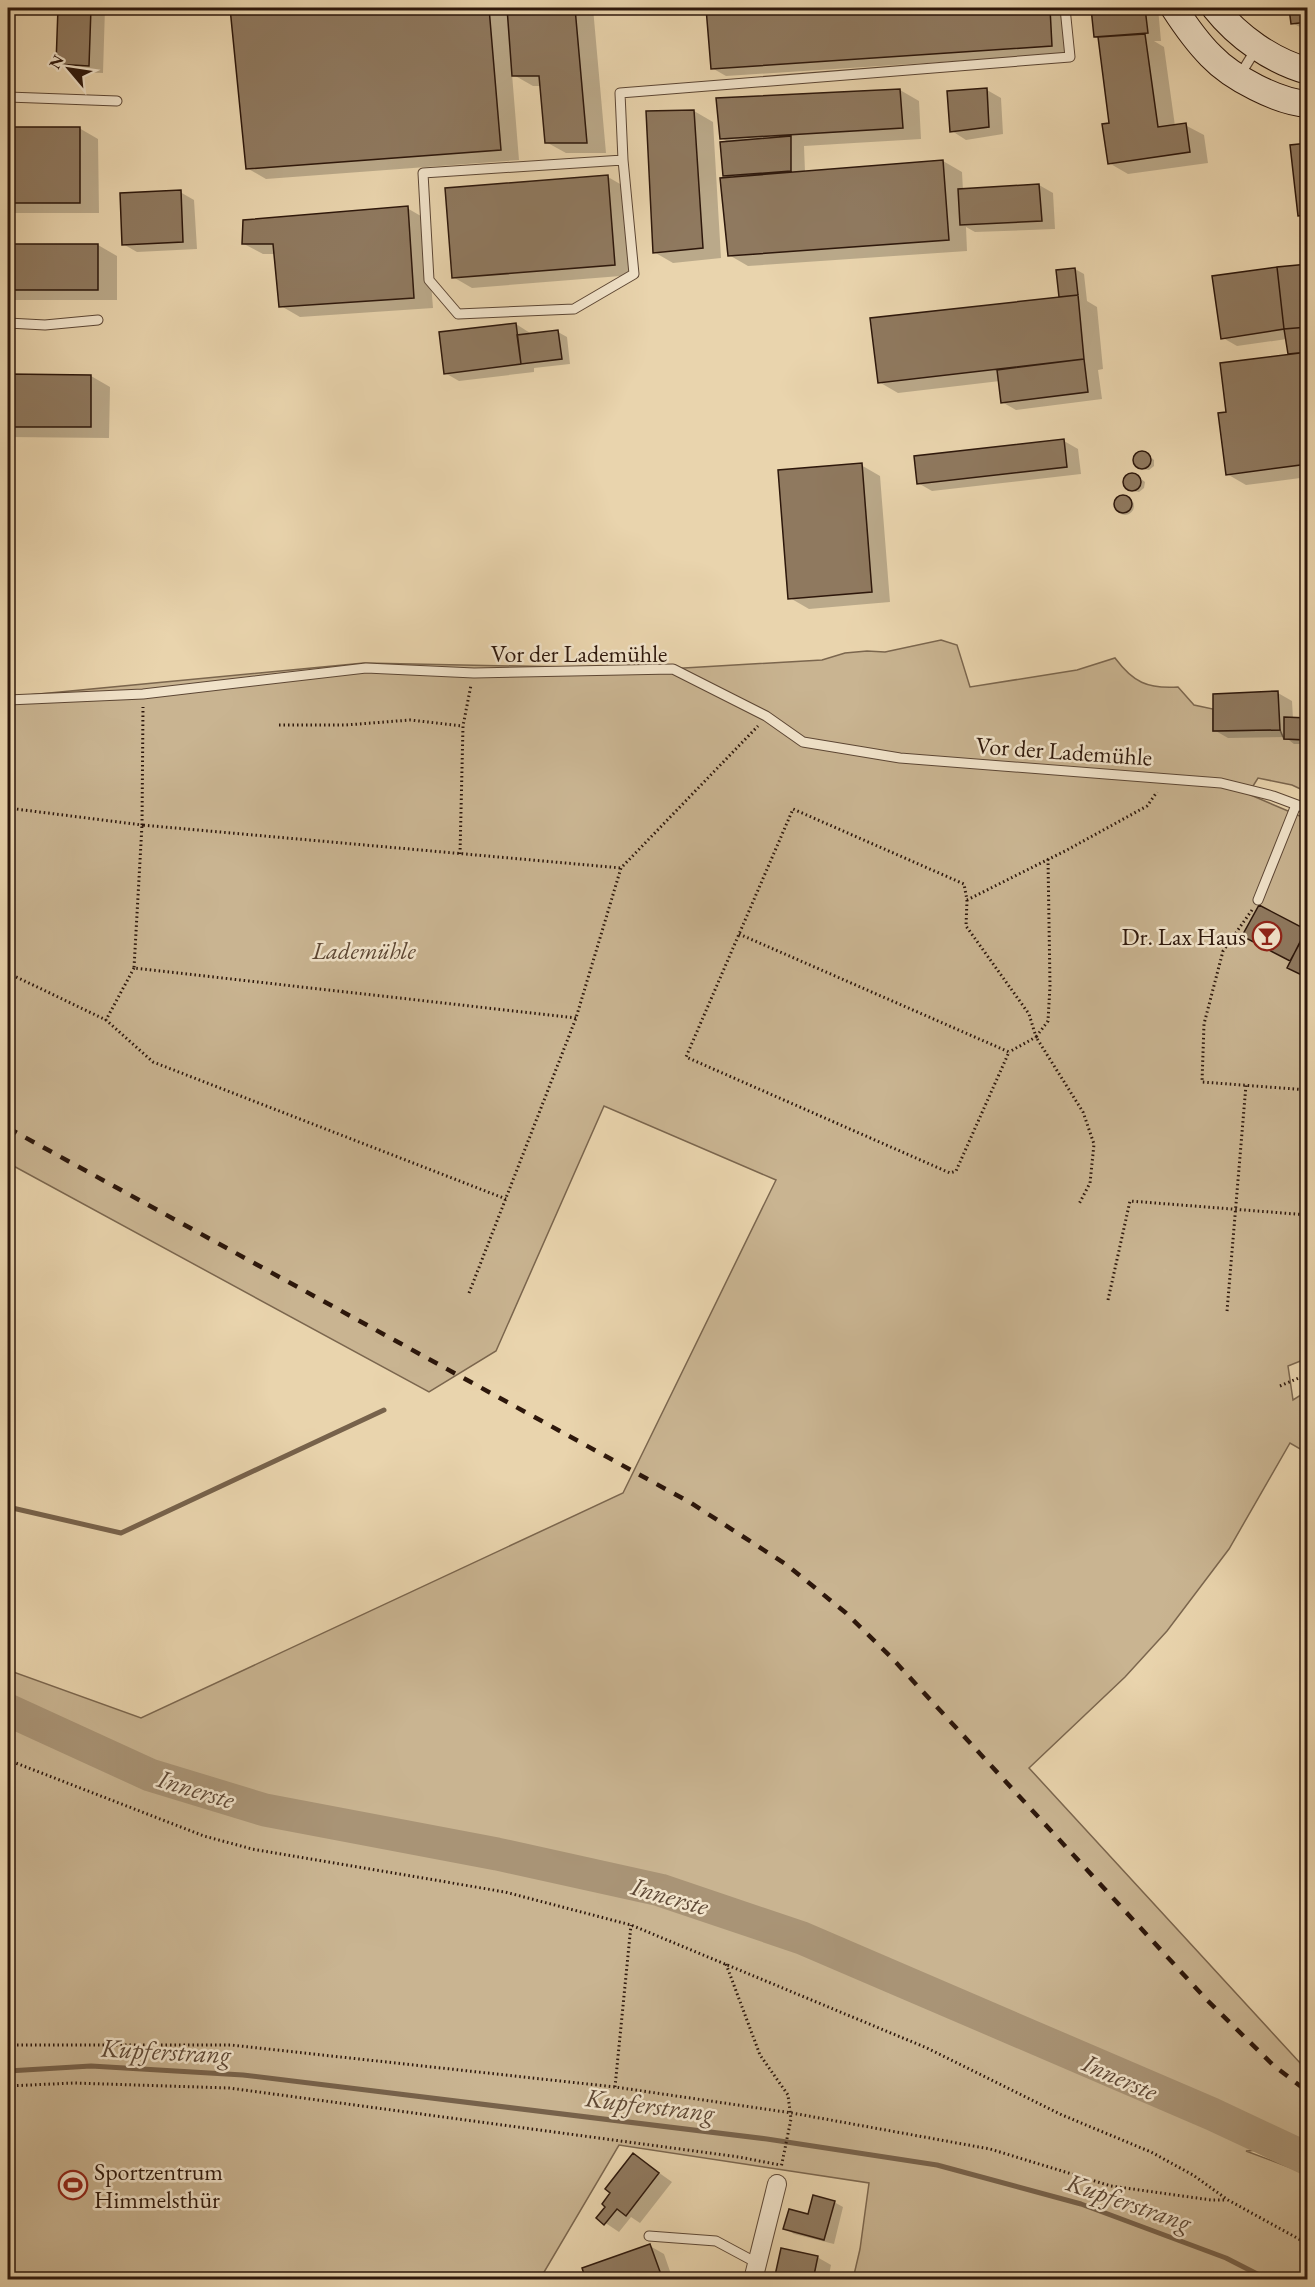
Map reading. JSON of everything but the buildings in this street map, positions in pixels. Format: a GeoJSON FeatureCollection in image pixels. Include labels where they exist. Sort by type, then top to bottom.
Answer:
{"type":"FeatureCollection","features":[{"type":"Feature","properties":{"kind":"main road"},"geometry":{"type":"LineString","coordinates":[[1174,8],[1189,32],[1213,58],[1239,78],[1273,95],[1308,104]]}},
{"type":"Feature","properties":{"kind":"main road"},"geometry":{"type":"LineString","coordinates":[[1215,8],[1236,31],[1257,47],[1308,71]]}},
{"type":"Feature","properties":{"kind":"street"},"geometry":{"type":"LineString","coordinates":[[755,2271],[777,2184]]}},
{"type":"Feature","properties":{"kind":"lane"},"geometry":{"type":"LineString","coordinates":[[623,160],[423,173],[429,280],[458,314],[574,309],[634,274],[623,160],[620,93],[1070,57],[1065,8]]}},
{"type":"Feature","properties":{"kind":"lane"},"geometry":{"type":"LineString","coordinates":[[1239,78],[1257,47]]}},
{"type":"Feature","properties":{"kind":"lane"},"geometry":{"type":"LineString","coordinates":[[8,97],[117,101]]}},
{"type":"Feature","properties":{"kind":"lane"},"geometry":{"type":"LineString","coordinates":[[8,323],[45,325],[98,320]]}},
{"type":"Feature","properties":{"kind":"lane","name":"Vor der Lademühle"},"geometry":{"type":"LineString","coordinates":[[8,700],[143,694],[366,668],[474,673],[673,669],[766,716],[803,742],[900,758],[1221,783],[1273,796],[1308,809]]}},
{"type":"Feature","properties":{"kind":"lane"},"geometry":{"type":"LineString","coordinates":[[1258,900],[1296,805]]}},
{"type":"Feature","properties":{"kind":"lane"},"geometry":{"type":"LineString","coordinates":[[649,2236],[716,2241],[755,2271]]}},
{"type":"Feature","properties":{"kind":"path"},"geometry":{"type":"LineString","coordinates":[[460,854],[464,726],[474,673]]}},
{"type":"Feature","properties":{"kind":"path"},"geometry":{"type":"LineString","coordinates":[[106,1020],[135,968],[142,825],[143,694]]}},
{"type":"Feature","properties":{"kind":"path"},"geometry":{"type":"LineString","coordinates":[[469,1293],[576,1018],[621,868],[766,716]]}},
{"type":"Feature","properties":{"kind":"path"},"geometry":{"type":"LineString","coordinates":[[279,725],[346,725],[410,720],[464,726]]}},
{"type":"Feature","properties":{"kind":"path"},"geometry":{"type":"LineString","coordinates":[[967,900],[1147,806],[1168,779]]}},
{"type":"Feature","properties":{"kind":"path"},"geometry":{"type":"LineString","coordinates":[[8,808],[142,825],[621,868]]}},
{"type":"Feature","properties":{"kind":"path"},"geometry":{"type":"LineString","coordinates":[[1048,859],[1050,986],[1048,1021],[1036,1037],[1009,1052],[956,1171],[950,1173],[686,1057],[793,809],[964,884],[967,900],[966,926],[1029,1014],[1036,1037],[1083,1112],[1094,1144],[1090,1183],[1079,1204]]}},
{"type":"Feature","properties":{"kind":"path"},"geometry":{"type":"LineString","coordinates":[[1258,900],[1223,951],[1204,1024],[1202,1082],[1308,1090]]}},
{"type":"Feature","properties":{"kind":"path"},"geometry":{"type":"LineString","coordinates":[[739,934],[1009,1052]]}},
{"type":"Feature","properties":{"kind":"path"},"geometry":{"type":"LineString","coordinates":[[135,968],[576,1018]]}},
{"type":"Feature","properties":{"kind":"path"},"geometry":{"type":"LineString","coordinates":[[8,973],[106,1020],[153,1062],[506,1199]]}},
{"type":"Feature","properties":{"kind":"path"},"geometry":{"type":"LineString","coordinates":[[1227,1311],[1246,1085]]}},
{"type":"Feature","properties":{"kind":"path"},"geometry":{"type":"LineString","coordinates":[[1108,1300],[1130,1201],[1308,1215]]}},
{"type":"Feature","properties":{"kind":"path"},"geometry":{"type":"LineString","coordinates":[[1280,1386],[1308,1374]]}},
{"type":"Feature","properties":{"kind":"path"},"geometry":{"type":"LineString","coordinates":[[8,1760],[204,1836],[252,1849],[505,1893],[631,1925],[927,2048],[1062,2115],[1150,2152],[1193,2175],[1228,2200],[1308,2244]]}},
{"type":"Feature","properties":{"kind":"path"},"geometry":{"type":"LineString","coordinates":[[615,2087],[631,1925]]}},
{"type":"Feature","properties":{"kind":"path"},"geometry":{"type":"LineString","coordinates":[[8,2086],[74,2083],[229,2088],[739,2157],[782,2165],[792,2113],[788,2095],[760,2055],[726,1964]]}},
{"type":"Feature","properties":{"kind":"path"},"geometry":{"type":"LineString","coordinates":[[8,2045],[231,2044],[615,2087],[792,2113],[990,2149],[1111,2186],[1211,2200],[1228,2200]]}},
{"type":"Feature","properties":{"kind":"green space","name":"Lademühle"},"geometry":{"type":"Polygon","coordinates":[[[941,640],[957,645],[970,687],[1077,670],[1115,658],[1128,673],[1142,682],[1158,687],[1178,687],[1194,705],[1213,709],[1213,731],[1280,730],[1284,739],[1307,740],[1307,792],[1292,785],[1258,778],[1248,794],[1307,819],[1308,1358],[1288,1366],[1293,1400],[1307,1391],[1307,1453],[1290,1443],[1229,1549],[1167,1631],[1125,1677],[1029,1768],[1301,2064],[1307,2067],[1307,2147],[1246,2151],[1307,2174],[1307,2279],[853,2279],[860,2249],[869,2183],[619,2145],[540,2279],[8,2279],[8,1670],[141,1718],[623,1493],[776,1180],[604,1106],[496,1351],[429,1392],[8,1163],[8,697],[364,663],[667,669],[822,660],[845,653],[885,652],[941,640]]]}},
{"type":"Feature","properties":{"kind":"waterway"},"geometry":{"type":"LineString","coordinates":[[8,1507],[121,1533],[384,1410]]}},
{"type":"Feature","properties":{"kind":"waterway","name":"Innerste"},"geometry":{"type":"LineString","coordinates":[[8,1710],[150,1775],[265,1810],[497,1854],[660,1890],[802,1938],[1212,2114],[1308,2159]]}},
{"type":"Feature","properties":{"kind":"waterway","name":"Kupferstrang"},"geometry":{"type":"LineString","coordinates":[[8,2071],[91,2066],[243,2075],[767,2139],[937,2165],[1081,2204],[1226,2258],[1269,2280]]}},
{"type":"Feature","properties":{"kind":"railway"},"geometry":{"type":"LineString","coordinates":[[8,1128],[691,1503],[787,1565],[846,1613],[890,1656],[1207,2000],[1273,2065],[1308,2092]]}},
{"type":"Feature","properties":{"kind":"place","name":"Dr. Lax Haus"},"geometry":{"type":"Point","coordinates":[1267,936]}},
{"type":"Feature","properties":{"kind":"place","name":"Sportzentrum Himmelsthür"},"geometry":{"type":"Point","coordinates":[73,2185]}}]}
